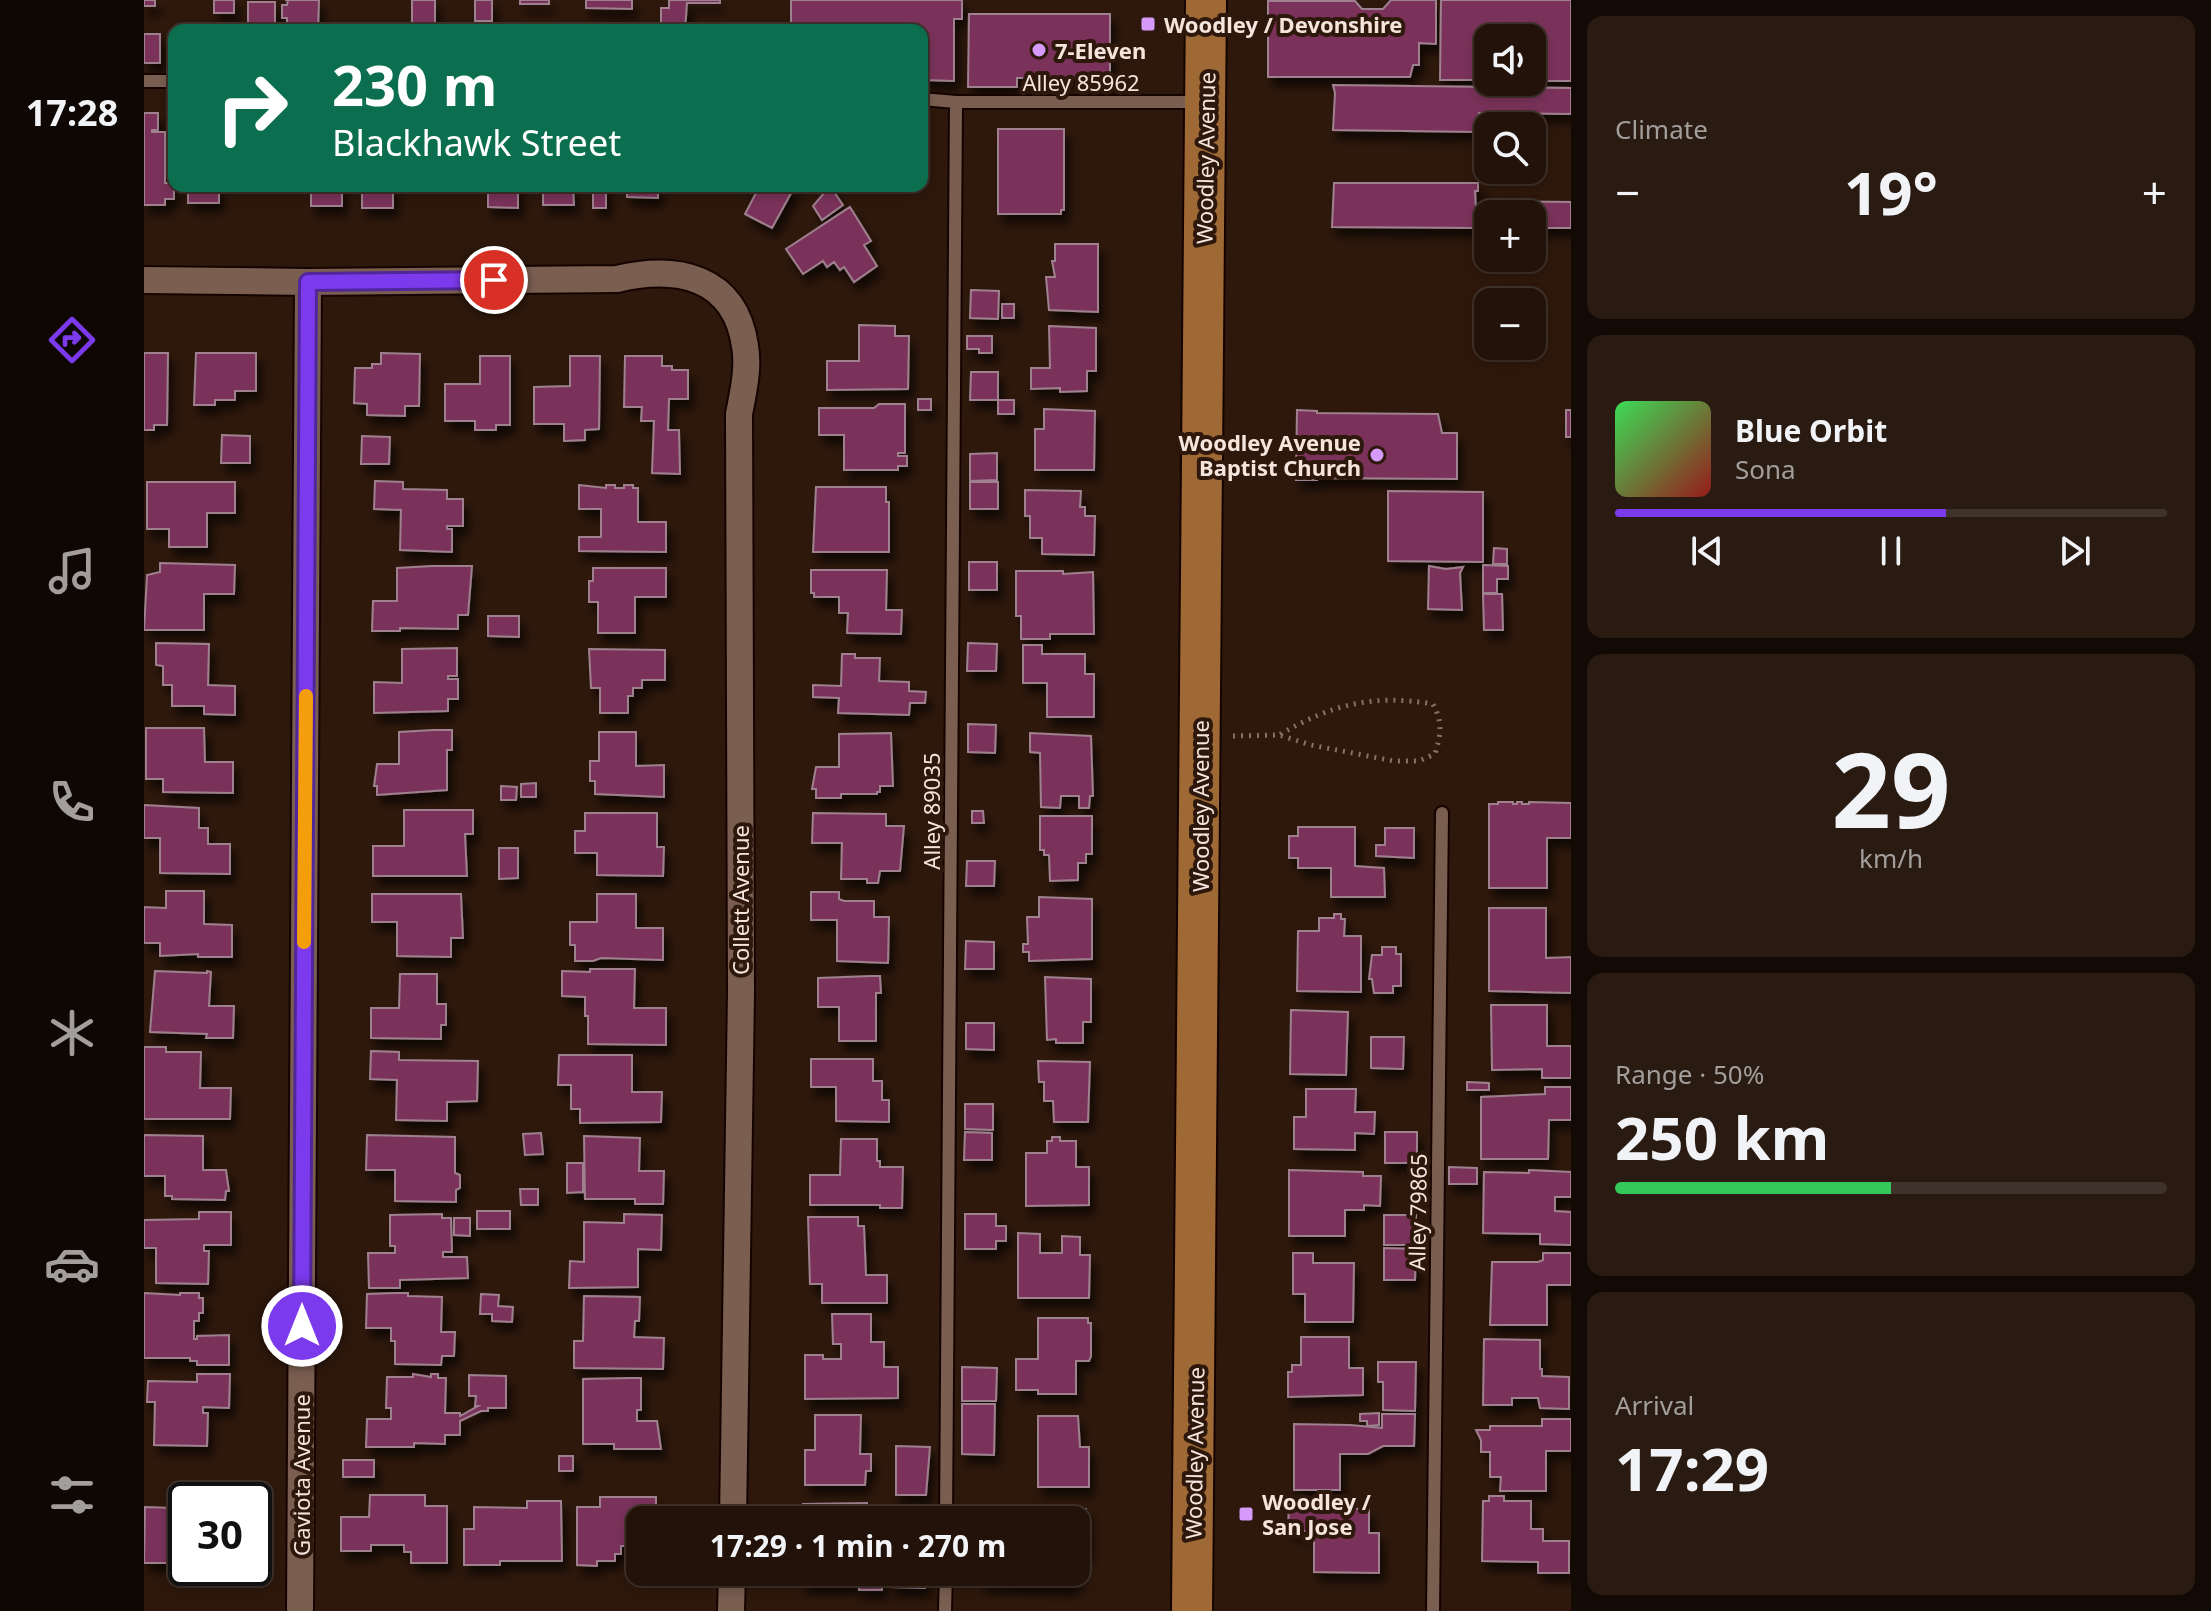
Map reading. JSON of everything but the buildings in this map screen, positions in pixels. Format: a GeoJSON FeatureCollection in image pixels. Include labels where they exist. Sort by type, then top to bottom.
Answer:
{"type":"FeatureCollection","features":[{"type":"Feature","properties":{"kind":"main road","name":"Woodley Avenue"},"geometry":{"type":"LineString","coordinates":[[1192,1611],[1206,0]]}},
{"type":"Feature","properties":{"kind":"street","name":"Collett Avenue"},"geometry":{"type":"LineString","coordinates":[[308,282],[617,279],[641,273],[678,273],[718,289],[737,314],[746,348],[739,414],[741,992],[733,1506]]}},
{"type":"Feature","properties":{"kind":"street"},"geometry":{"type":"LineString","coordinates":[[144,280],[308,282]]}},
{"type":"Feature","properties":{"kind":"street","name":"Gaviota Avenue"},"geometry":{"type":"LineString","coordinates":[[300,1611],[308,282]]}},
{"type":"Feature","properties":{"kind":"street"},"geometry":{"type":"LineString","coordinates":[[731,1611],[732,1586]]}},
{"type":"Feature","properties":{"kind":"lane"},"geometry":{"type":"LineString","coordinates":[[144,81],[168,81]]}},
{"type":"Feature","properties":{"kind":"lane","name":"Alley 85962"},"geometry":{"type":"LineString","coordinates":[[928,100],[1205,102]]}},
{"type":"Feature","properties":{"kind":"lane","name":"Alley 89035"},"geometry":{"type":"LineString","coordinates":[[946,1506],[956,102]]}},
{"type":"Feature","properties":{"kind":"lane","name":"Alley 79865"},"geometry":{"type":"LineString","coordinates":[[1433,1611],[1442,813]]}},
{"type":"Feature","properties":{"kind":"lane"},"geometry":{"type":"LineString","coordinates":[[945,1611],[946,1586]]}},
{"type":"Feature","properties":{"kind":"path"},"geometry":{"type":"LineString","coordinates":[[1200,736],[1279,735],[1368,757],[1419,761],[1435,754],[1442,720],[1433,704],[1404,699],[1371,699],[1340,705],[1279,735]]}},
{"type":"Feature","properties":{"kind":"slow traffic"},"geometry":{"type":"LineString","coordinates":[[304,942],[306,696]]}},
{"type":"Feature","properties":{"kind":"place","name":"Woodley / Devonshire"},"geometry":{"type":"Point","coordinates":[1148,24]}},
{"type":"Feature","properties":{"kind":"place","name":"7-Eleven"},"geometry":{"type":"Point","coordinates":[1039,50]}},
{"type":"Feature","properties":{"kind":"place","name":"Woodley Avenue Baptist Church"},"geometry":{"type":"Point","coordinates":[1377,455]}},
{"type":"Feature","properties":{"kind":"place","name":"Woodley / San Jose"},"geometry":{"type":"Point","coordinates":[1246,1514]}},
{"type":"Feature","properties":{"kind":"route"},"geometry":{"type":"LineString","coordinates":[[302,1326],[308,282],[494,280]]}}]}
